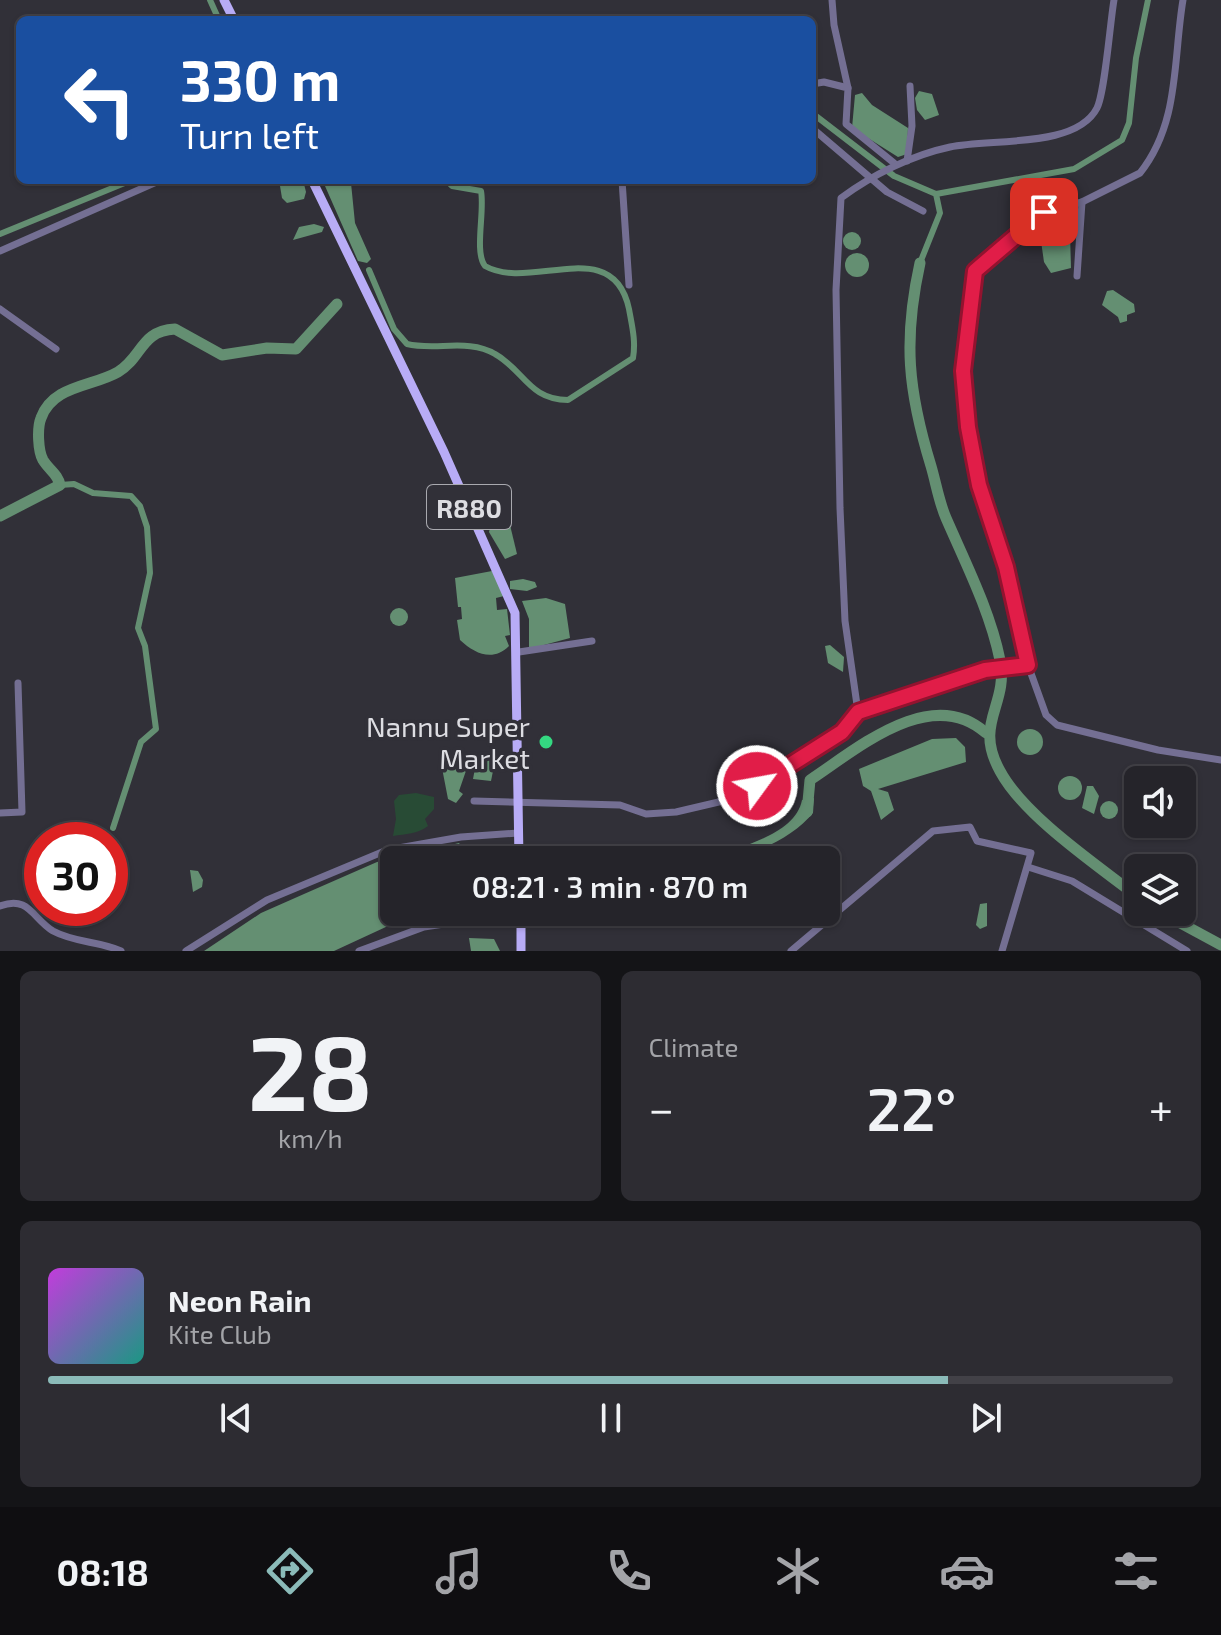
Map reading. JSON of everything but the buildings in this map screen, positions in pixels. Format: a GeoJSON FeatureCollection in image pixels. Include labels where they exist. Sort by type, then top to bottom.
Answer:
{"type":"FeatureCollection","features":[{"type":"Feature","properties":{"kind":"main road","name":"R880"},"geometry":{"type":"LineString","coordinates":[[314,184],[407,374],[512,601],[519,652],[518,846]]}},
{"type":"Feature","properties":{"kind":"main road"},"geometry":{"type":"LineString","coordinates":[[521,926],[521,951]]}},
{"type":"Feature","properties":{"kind":"street"},"geometry":{"type":"LineString","coordinates":[[832,0],[834,25],[848,88],[846,124],[894,163]]}},
{"type":"Feature","properties":{"kind":"street"},"geometry":{"type":"LineString","coordinates":[[858,712],[843,584],[836,290],[841,198],[876,178],[894,163],[946,148],[1056,136],[1077,129],[1093,114],[1102,96],[1114,0]]}},
{"type":"Feature","properties":{"kind":"street"},"geometry":{"type":"LineString","coordinates":[[1183,0],[1175,88],[1158,144],[1140,173],[1082,202],[1044,212],[975,271],[964,383],[979,485],[1006,567],[1028,665],[1046,715],[1057,725],[1158,750],[1221,760]]}},
{"type":"Feature","properties":{"kind":"street"},"geometry":{"type":"LineString","coordinates":[[816,83],[824,82],[848,88]]}},
{"type":"Feature","properties":{"kind":"street"},"geometry":{"type":"LineString","coordinates":[[907,161],[912,126],[910,86]]}},
{"type":"Feature","properties":{"kind":"street"},"geometry":{"type":"LineString","coordinates":[[816,131],[876,178],[896,198],[923,211]]}},
{"type":"Feature","properties":{"kind":"street"},"geometry":{"type":"LineString","coordinates":[[0,251],[152,184]]}},
{"type":"Feature","properties":{"kind":"street"},"geometry":{"type":"LineString","coordinates":[[622,184],[629,285]]}},
{"type":"Feature","properties":{"kind":"street"},"geometry":{"type":"LineString","coordinates":[[1077,276],[1082,202]]}},
{"type":"Feature","properties":{"kind":"street"},"geometry":{"type":"LineString","coordinates":[[0,309],[56,349]]}},
{"type":"Feature","properties":{"kind":"street"},"geometry":{"type":"LineString","coordinates":[[519,652],[592,641]]}},
{"type":"Feature","properties":{"kind":"street"},"geometry":{"type":"LineString","coordinates":[[474,801],[620,805],[646,814],[676,812],[740,797],[842,732],[858,712],[985,670],[1028,665]]}},
{"type":"Feature","properties":{"kind":"street"},"geometry":{"type":"LineString","coordinates":[[0,813],[22,812],[18,683]]}},
{"type":"Feature","properties":{"kind":"street"},"geometry":{"type":"LineString","coordinates":[[840,909],[937,830],[970,827],[980,843],[1029,850],[1028,867],[1002,951]]}},
{"type":"Feature","properties":{"kind":"street"},"geometry":{"type":"LineString","coordinates":[[186,951],[267,900],[387,850],[461,837],[518,833]]}},
{"type":"Feature","properties":{"kind":"street"},"geometry":{"type":"LineString","coordinates":[[1028,867],[1072,881],[1187,951]]}},
{"type":"Feature","properties":{"kind":"street"},"geometry":{"type":"LineString","coordinates":[[0,906],[27,906],[35,910],[49,929],[60,935],[79,943],[121,951]]}},
{"type":"Feature","properties":{"kind":"street"},"geometry":{"type":"LineString","coordinates":[[359,951],[431,926]]}},
{"type":"Feature","properties":{"kind":"street"},"geometry":{"type":"LineString","coordinates":[[791,951],[820,926]]}},
{"type":"Feature","properties":{"kind":"shaded area"},"geometry":{"type":"Polygon","coordinates":[[[919,91],[932,94],[939,115],[925,120],[917,110],[915,98],[919,91]]]}},
{"type":"Feature","properties":{"kind":"shaded area"},"geometry":{"type":"Polygon","coordinates":[[[862,93],[872,105],[908,128],[907,154],[898,157],[852,128],[855,95],[862,93]]]}},
{"type":"Feature","properties":{"kind":"shaded area"},"geometry":{"type":"Polygon","coordinates":[[[280,184],[304,184],[304,199],[287,203],[282,198],[280,184]]]}},
{"type":"Feature","properties":{"kind":"shaded area"},"geometry":{"type":"Polygon","coordinates":[[[351,184],[355,223],[371,259],[367,263],[358,261],[325,186],[351,184]]]}},
{"type":"Feature","properties":{"kind":"shaded area"},"geometry":{"type":"Polygon","coordinates":[[[1071,209],[1078,216],[1073,226],[1047,232],[1037,228],[1046,216],[1071,209]]]}},
{"type":"Feature","properties":{"kind":"shaded area"},"geometry":{"type":"Polygon","coordinates":[[[314,224],[324,227],[322,232],[293,240],[299,227],[314,224]]]}},
{"type":"Feature","properties":{"kind":"shaded area"},"geometry":{"type":"Polygon","coordinates":[[[848,232],[856,232],[861,241],[859,248],[848,250],[843,245],[843,237],[848,232]]]}},
{"type":"Feature","properties":{"kind":"shaded area"},"geometry":{"type":"Polygon","coordinates":[[[1070,234],[1071,268],[1051,273],[1044,262],[1041,241],[1070,234]]]}},
{"type":"Feature","properties":{"kind":"shaded area"},"geometry":{"type":"Polygon","coordinates":[[[857,253],[868,260],[869,265],[862,276],[857,277],[846,270],[845,265],[852,254],[857,253]]]}},
{"type":"Feature","properties":{"kind":"shaded area"},"geometry":{"type":"Polygon","coordinates":[[[1113,290],[1134,304],[1135,312],[1127,315],[1127,321],[1120,323],[1118,317],[1102,305],[1107,291],[1113,290]]]}},
{"type":"Feature","properties":{"kind":"shaded area"},"geometry":{"type":"Polygon","coordinates":[[[454,492],[460,515],[438,513],[437,493],[454,492]]]}},
{"type":"Feature","properties":{"kind":"shaded area"},"geometry":{"type":"Polygon","coordinates":[[[510,525],[517,554],[505,559],[489,532],[490,528],[510,525]]]}},
{"type":"Feature","properties":{"kind":"shaded area"},"geometry":{"type":"Polygon","coordinates":[[[492,571],[504,596],[496,598],[497,610],[507,609],[510,635],[505,636],[509,646],[490,655],[472,649],[460,640],[457,620],[462,619],[455,578],[492,571]]]}},
{"type":"Feature","properties":{"kind":"shaded area"},"geometry":{"type":"Polygon","coordinates":[[[523,579],[535,582],[537,587],[527,591],[510,589],[510,581],[523,579]]]}},
{"type":"Feature","properties":{"kind":"shaded area"},"geometry":{"type":"Polygon","coordinates":[[[546,598],[565,604],[570,638],[529,649],[529,619],[522,601],[546,598]]]}},
{"type":"Feature","properties":{"kind":"shaded area"},"geometry":{"type":"Polygon","coordinates":[[[399,608],[408,617],[399,626],[390,617],[399,608]]]}},
{"type":"Feature","properties":{"kind":"shaded area"},"geometry":{"type":"Polygon","coordinates":[[[830,645],[844,657],[843,672],[828,663],[825,646],[830,645]]]}},
{"type":"Feature","properties":{"kind":"shaded area"},"geometry":{"type":"Polygon","coordinates":[[[1030,729],[1039,733],[1043,742],[1039,751],[1030,755],[1021,751],[1017,742],[1021,733],[1030,729]]]}},
{"type":"Feature","properties":{"kind":"shaded area"},"geometry":{"type":"Polygon","coordinates":[[[956,738],[965,747],[966,762],[878,789],[888,792],[894,810],[881,820],[871,791],[863,786],[859,769],[932,739],[956,738]]]}},
{"type":"Feature","properties":{"kind":"shaded area"},"geometry":{"type":"Polygon","coordinates":[[[446,758],[465,759],[468,765],[459,791],[463,794],[456,803],[448,799],[442,768],[446,758]]]}},
{"type":"Feature","properties":{"kind":"shaded area"},"geometry":{"type":"Polygon","coordinates":[[[477,758],[495,761],[491,781],[473,779],[477,758]]]}},
{"type":"Feature","properties":{"kind":"shaded area"},"geometry":{"type":"Polygon","coordinates":[[[1070,776],[1079,779],[1082,788],[1079,797],[1070,800],[1061,797],[1058,788],[1061,779],[1070,776]]]}},
{"type":"Feature","properties":{"kind":"shaded area"},"geometry":{"type":"Polygon","coordinates":[[[1087,786],[1093,786],[1099,796],[1094,814],[1082,808],[1087,786]]]}},
{"type":"Feature","properties":{"kind":"shaded area"},"geometry":{"type":"Polygon","coordinates":[[[416,793],[434,797],[434,809],[425,819],[428,826],[416,832],[393,836],[396,819],[394,801],[399,795],[416,793]]]}},
{"type":"Feature","properties":{"kind":"shaded area"},"geometry":{"type":"Polygon","coordinates":[[[814,798],[813,813],[793,832],[768,846],[745,846],[778,831],[797,812],[802,800],[814,798]]]}},
{"type":"Feature","properties":{"kind":"shaded area"},"geometry":{"type":"Polygon","coordinates":[[[1105,801],[1113,801],[1118,810],[1116,817],[1105,819],[1100,814],[1100,806],[1105,801]]]}},
{"type":"Feature","properties":{"kind":"shaded area"},"geometry":{"type":"Polygon","coordinates":[[[380,861],[380,926],[388,926],[334,951],[204,951],[261,913],[380,861]]]}},
{"type":"Feature","properties":{"kind":"shaded area"},"geometry":{"type":"Polygon","coordinates":[[[190,870],[198,871],[203,880],[202,887],[193,892],[190,870]]]}},
{"type":"Feature","properties":{"kind":"shaded area"},"geometry":{"type":"Polygon","coordinates":[[[987,903],[987,926],[980,929],[976,925],[980,904],[987,903]]]}},
{"type":"Feature","properties":{"kind":"shaded area"},"geometry":{"type":"Polygon","coordinates":[[[469,938],[494,939],[500,951],[471,951],[469,938]]]}},
{"type":"Feature","properties":{"kind":"waterway"},"geometry":{"type":"LineString","coordinates":[[210,0],[217,16]]}},
{"type":"Feature","properties":{"kind":"waterway"},"geometry":{"type":"LineString","coordinates":[[936,194],[1074,169],[1122,140],[1129,123],[1136,58],[1148,0]]}},
{"type":"Feature","properties":{"kind":"waterway"},"geometry":{"type":"LineString","coordinates":[[816,116],[894,176],[936,194],[940,213],[920,263]]}},
{"type":"Feature","properties":{"kind":"waterway"},"geometry":{"type":"LineString","coordinates":[[0,234],[122,184]]}},
{"type":"Feature","properties":{"kind":"waterway"},"geometry":{"type":"LineString","coordinates":[[369,270],[394,329],[407,344],[485,349],[505,361],[535,390],[555,399],[568,400],[633,358],[634,340],[629,309],[620,286],[606,274],[588,269],[524,273],[503,272],[485,266],[480,251],[481,191],[450,184]]}},
{"type":"Feature","properties":{"kind":"waterway"},"geometry":{"type":"LineString","coordinates":[[920,263],[911,317],[913,389],[941,506],[984,606],[1000,660],[1000,690],[990,739],[993,754],[1000,771],[1026,805],[1063,839],[1124,886]]}},
{"type":"Feature","properties":{"kind":"waterway"},"geometry":{"type":"LineString","coordinates":[[0,516],[60,485],[40,451],[39,428],[47,407],[54,399],[74,388],[118,372],[155,334],[175,329],[222,355],[267,348],[296,349],[337,304]]}},
{"type":"Feature","properties":{"kind":"waterway"},"geometry":{"type":"LineString","coordinates":[[60,485],[74,484],[93,493],[131,496],[140,506],[147,527],[150,573],[138,628],[145,646],[156,729],[141,742],[115,822]]}},
{"type":"Feature","properties":{"kind":"waterway"},"geometry":{"type":"LineString","coordinates":[[807,812],[810,780],[895,726],[942,715],[965,720],[986,733]]}},
{"type":"Feature","properties":{"kind":"waterway"},"geometry":{"type":"LineString","coordinates":[[1186,926],[1221,945]]}},
{"type":"Feature","properties":{"kind":"place","name":"Nannu Super Market"},"geometry":{"type":"Point","coordinates":[546,742]}},
{"type":"Feature","properties":{"kind":"route"},"geometry":{"type":"LineString","coordinates":[[757,786],[842,732],[858,712],[985,670],[1021,663],[1028,665],[1006,567],[979,485],[968,427],[963,371],[975,271],[1044,212]]}}]}
